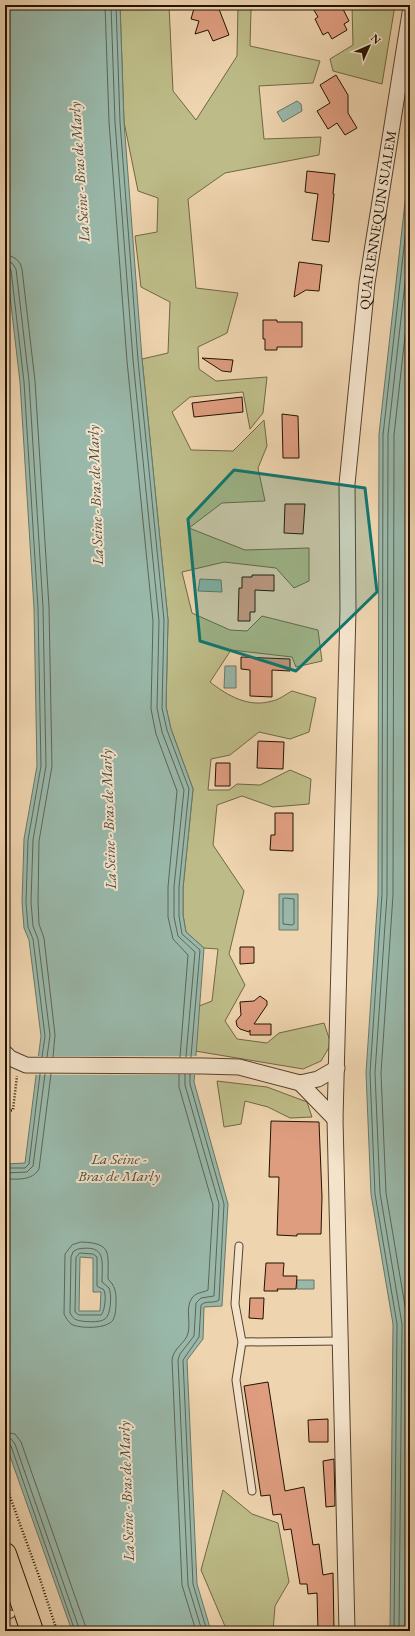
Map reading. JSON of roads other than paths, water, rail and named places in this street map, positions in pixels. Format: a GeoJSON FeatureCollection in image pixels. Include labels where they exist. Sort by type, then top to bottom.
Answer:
{"type":"FeatureCollection","features":[{"type":"Feature","properties":{"kind":"main road"},"geometry":{"type":"LineString","coordinates":[[5,1554],[32,1631]]}},
{"type":"Feature","properties":{"kind":"street","name":"QUAI RENNEQUIN SUALEM"},"geometry":{"type":"LineString","coordinates":[[347,1631],[342,1341],[336,1119],[348,610],[346,484],[367,283],[410,13]]}},
{"type":"Feature","properties":{"kind":"street"},"geometry":{"type":"LineString","coordinates":[[5,1053],[10,1058],[23,1064],[239,1067],[300,1083],[318,1079],[337,1068]]}},
{"type":"Feature","properties":{"kind":"street"},"geometry":{"type":"LineString","coordinates":[[300,1083],[336,1119]]}},
{"type":"Feature","properties":{"kind":"lane"},"geometry":{"type":"LineString","coordinates":[[239,1246],[235,1304],[242,1342],[236,1380],[252,1491]]}},
{"type":"Feature","properties":{"kind":"lane"},"geometry":{"type":"LineString","coordinates":[[242,1342],[342,1341]]}},
{"type":"Feature","properties":{"kind":"water","name":"La Seine - Bras de Marly"},"geometry":{"type":"Polygon","coordinates":[[[5,5],[120,5],[124,122],[142,359],[168,620],[166,707],[171,729],[193,789],[183,888],[183,915],[186,932],[204,948],[194,1082],[228,1204],[222,1306],[204,1307],[203,1339],[187,1360],[197,1584],[211,1631],[72,1631],[5,1442],[5,1164],[25,1163],[41,1036],[29,940],[24,928],[22,902],[24,839],[37,766],[34,608],[20,382],[5,254],[5,5]],[[80,1257],[79,1311],[100,1311],[101,1292],[93,1292],[93,1258],[80,1257]]]}},
{"type":"Feature","properties":{"kind":"water"},"geometry":{"type":"Polygon","coordinates":[[[297,101],[301,104],[302,111],[283,122],[277,112],[297,101]]]}},
{"type":"Feature","properties":{"kind":"water"},"geometry":{"type":"Polygon","coordinates":[[[410,158],[410,1631],[390,1631],[393,1324],[371,1194],[366,1073],[378,894],[379,434],[410,158]]]}},
{"type":"Feature","properties":{"kind":"water"},"geometry":{"type":"Polygon","coordinates":[[[200,579],[221,580],[222,592],[198,591],[200,579]]]}},
{"type":"Feature","properties":{"kind":"water"},"geometry":{"type":"Polygon","coordinates":[[[225,666],[236,666],[236,688],[224,688],[225,666]]]}},
{"type":"Feature","properties":{"kind":"water"},"geometry":{"type":"Polygon","coordinates":[[[279,894],[298,894],[298,930],[279,930],[279,894]]]}},
{"type":"Feature","properties":{"kind":"water"},"geometry":{"type":"Polygon","coordinates":[[[297,1280],[314,1280],[314,1289],[297,1289],[297,1280]]]}}]}
